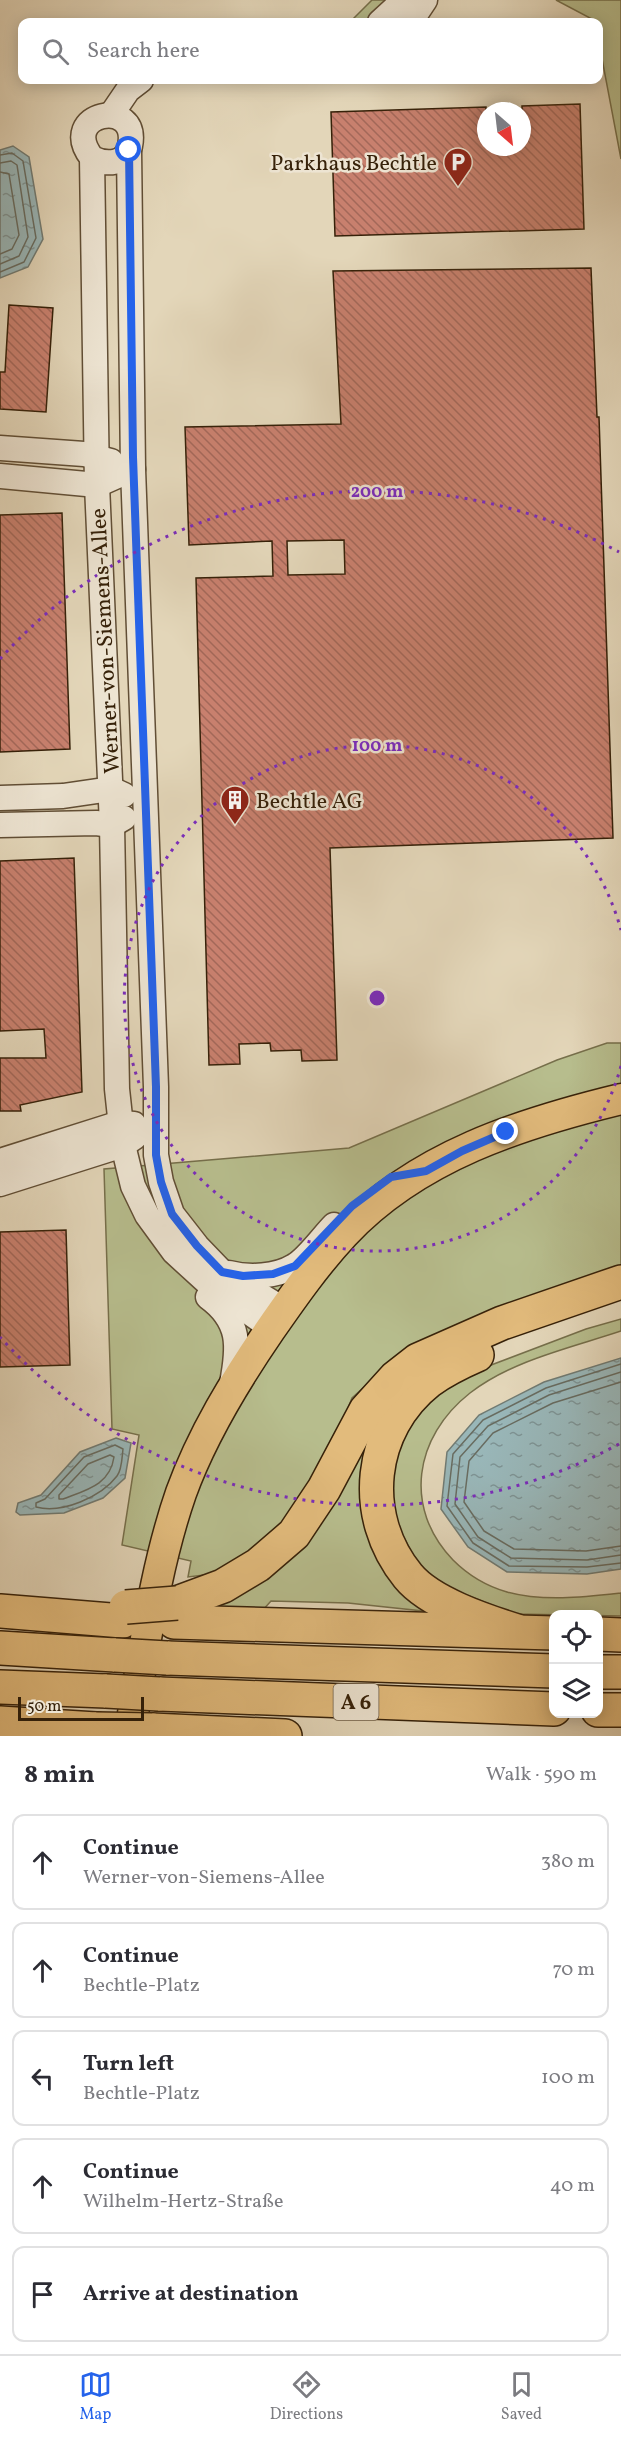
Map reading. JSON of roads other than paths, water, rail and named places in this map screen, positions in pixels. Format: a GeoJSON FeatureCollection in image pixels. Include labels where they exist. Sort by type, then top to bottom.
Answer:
{"type":"FeatureCollection","features":[{"type":"Feature","properties":{"kind":"highway"},"geometry":{"type":"LineString","coordinates":[[175,1613],[258,1565],[294,1534],[324,1489],[366,1410],[395,1378],[418,1360],[502,1323],[621,1282]]}},
{"type":"Feature","properties":{"kind":"highway"},"geometry":{"type":"LineString","coordinates":[[517,1632],[482,1621],[440,1601],[409,1577],[389,1545],[376,1503],[378,1458],[399,1413],[429,1381],[463,1361],[499,1345],[621,1303]]}},
{"type":"Feature","properties":{"kind":"highway"},"geometry":{"type":"LineString","coordinates":[[0,1611],[81,1617],[175,1613],[549,1633]]}},
{"type":"Feature","properties":{"kind":"highway"},"geometry":{"type":"LineString","coordinates":[[603,1634],[621,1635]]}},
{"type":"Feature","properties":{"kind":"highway","name":"A 6"},"geometry":{"type":"LineString","coordinates":[[0,1647],[167,1658],[549,1671]]}},
{"type":"Feature","properties":{"kind":"highway"},"geometry":{"type":"LineString","coordinates":[[603,1672],[621,1672]]}},
{"type":"Feature","properties":{"kind":"highway","name":"A 6"},"geometry":{"type":"LineString","coordinates":[[0,1687],[549,1708]]}},
{"type":"Feature","properties":{"kind":"highway"},"geometry":{"type":"LineString","coordinates":[[603,1710],[621,1710]]}},
{"type":"Feature","properties":{"kind":"highway"},"geometry":{"type":"LineString","coordinates":[[0,1723],[125,1733],[285,1736]]}},
{"type":"Feature","properties":{"kind":"main road"},"geometry":{"type":"LineString","coordinates":[[125,1733],[169,1535],[191,1469],[231,1390],[277,1318],[344,1234],[392,1193],[426,1171],[462,1151],[506,1132],[553,1116],[621,1099]]}},
{"type":"Feature","properties":{"kind":"street"},"geometry":{"type":"LineString","coordinates":[[385,18],[404,0]]}},
{"type":"Feature","properties":{"kind":"street"},"geometry":{"type":"LineString","coordinates":[[409,18],[417,12],[424,0]]}},
{"type":"Feature","properties":{"kind":"street","name":"Werner-von-Siemens-Allee"},"geometry":{"type":"LineString","coordinates":[[111,115],[128,90],[136,84]]}},
{"type":"Feature","properties":{"kind":"street","name":"Werner-von-Siemens-Allee"},"geometry":{"type":"LineString","coordinates":[[147,1215],[133,1186],[121,1134],[117,1089],[111,789],[96,456],[92,158],[85,149],[84,133],[93,119],[101,115],[111,115],[122,119],[129,127],[132,136],[129,150],[133,468],[156,1087],[156,1155],[161,1182],[172,1214],[197,1246],[222,1272],[277,1318]]}},
{"type":"Feature","properties":{"kind":"street"},"geometry":{"type":"LineString","coordinates":[[92,158],[102,163],[109,163],[123,158],[129,150]]}},
{"type":"Feature","properties":{"kind":"street"},"geometry":{"type":"LineString","coordinates":[[0,448],[96,456],[133,468]]}},
{"type":"Feature","properties":{"kind":"street"},"geometry":{"type":"LineString","coordinates":[[0,476],[97,485],[133,468]]}},
{"type":"Feature","properties":{"kind":"street"},"geometry":{"type":"LineString","coordinates":[[0,798],[63,796],[111,789],[145,804]]}},
{"type":"Feature","properties":{"kind":"street"},"geometry":{"type":"LineString","coordinates":[[0,825],[96,823],[112,825],[145,804]]}},
{"type":"Feature","properties":{"kind":"street"},"geometry":{"type":"LineString","coordinates":[[0,1161],[155,1125]]}},
{"type":"Feature","properties":{"kind":"street"},"geometry":{"type":"LineString","coordinates":[[0,1184],[121,1134]]}},
{"type":"Feature","properties":{"kind":"street"},"geometry":{"type":"LineString","coordinates":[[222,1272],[243,1276],[263,1275],[295,1266],[352,1206],[391,1177],[426,1171]]}},
{"type":"Feature","properties":{"kind":"street"},"geometry":{"type":"LineString","coordinates":[[147,1215],[174,1252],[209,1284],[277,1318]]}},
{"type":"Feature","properties":{"kind":"street"},"geometry":{"type":"LineString","coordinates":[[147,1215],[152,1235],[170,1261],[191,1284],[219,1305],[228,1315],[234,1329],[238,1352],[231,1390]]}},
{"type":"Feature","properties":{"kind":"water"},"geometry":{"type":"Polygon","coordinates":[[[13,146],[29,157],[43,239],[28,267],[0,278],[0,150],[13,146]]]}},
{"type":"Feature","properties":{"kind":"water"},"geometry":{"type":"Polygon","coordinates":[[[621,1358],[621,1569],[587,1574],[507,1572],[468,1547],[441,1509],[447,1452],[479,1415],[544,1382],[621,1358]]]}},
{"type":"Feature","properties":{"kind":"water"},"geometry":{"type":"Polygon","coordinates":[[[116,1438],[131,1443],[125,1478],[103,1498],[64,1513],[20,1515],[16,1512],[18,1503],[41,1495],[80,1452],[116,1438]]]}},
{"type":"Feature","properties":{"kind":"place","name":"Parkhaus Bechtle"},"geometry":{"type":"Point","coordinates":[458,188]}},
{"type":"Feature","properties":{"kind":"place","name":"Bechtle AG"},"geometry":{"type":"Point","coordinates":[235,826]}}]}
